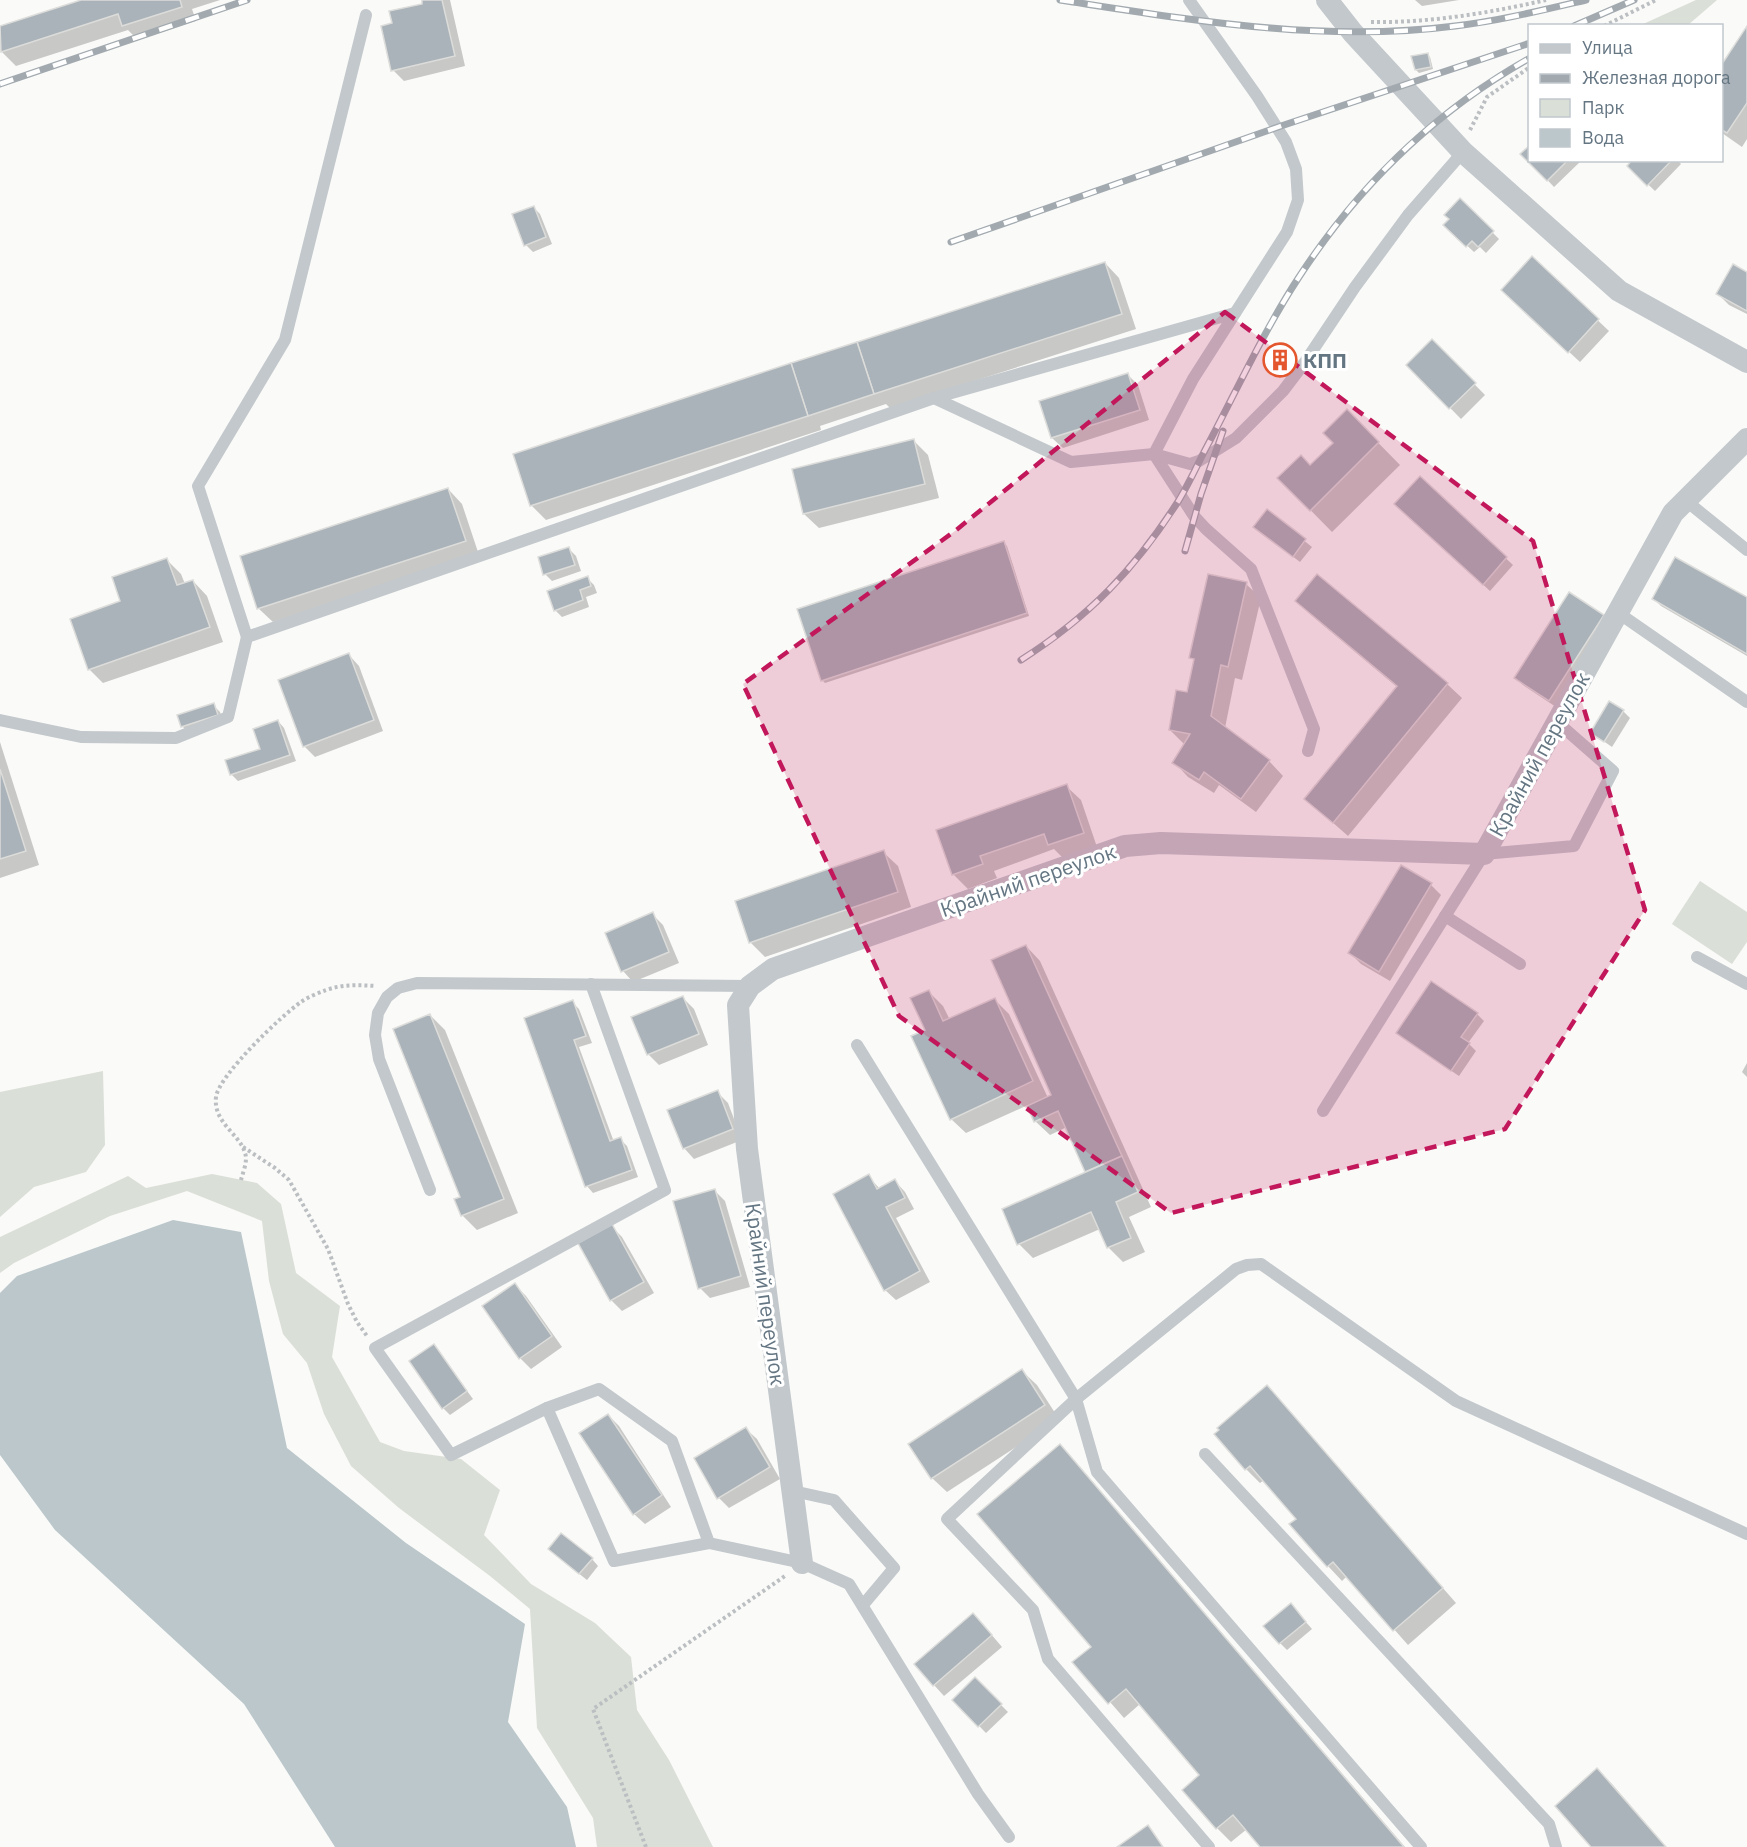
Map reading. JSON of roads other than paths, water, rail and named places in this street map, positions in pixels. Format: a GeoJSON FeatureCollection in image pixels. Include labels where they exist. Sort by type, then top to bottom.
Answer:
{"type":"FeatureCollection","features":[{"type":"Feature","properties":{"kind":"street"},"geometry":{"type":"LineString","coordinates":[[1327,0],[1353,33],[1619,291],[1747,362]]}},
{"type":"Feature","properties":{"kind":"street","name":"Крайний переулок"},"geometry":{"type":"LineString","coordinates":[[802,1563],[747,1149],[738,1005],[750,986],[773,969],[1125,846],[1161,843],[1484,854],[1672,513],[1747,439]]}},
{"type":"Feature","properties":{"kind":"lane"},"geometry":{"type":"LineString","coordinates":[[1154,454],[1193,380],[1287,232],[1298,200],[1296,169],[1292,154],[1278,127],[1189,0]]}},
{"type":"Feature","properties":{"kind":"lane"},"geometry":{"type":"LineString","coordinates":[[0,720],[81,737],[176,738],[228,717],[247,637],[198,486],[285,340],[366,15]]}},
{"type":"Feature","properties":{"kind":"lane"},"geometry":{"type":"LineString","coordinates":[[934,398],[1071,462],[1154,454],[1190,464],[1199,461],[1226,446],[1244,431],[1293,379],[1350,294],[1408,215],[1470,144]]}},
{"type":"Feature","properties":{"kind":"lane"},"geometry":{"type":"LineString","coordinates":[[247,637],[934,398],[1235,313]]}},
{"type":"Feature","properties":{"kind":"lane"},"geometry":{"type":"LineString","coordinates":[[1154,454],[1194,516],[1251,569],[1314,729],[1308,751]]}},
{"type":"Feature","properties":{"kind":"lane"},"geometry":{"type":"LineString","coordinates":[[1685,500],[1747,549]]}},
{"type":"Feature","properties":{"kind":"lane"},"geometry":{"type":"LineString","coordinates":[[1617,612],[1747,702]]}},
{"type":"Feature","properties":{"kind":"lane"},"geometry":{"type":"LineString","coordinates":[[1323,1112],[1484,854],[1575,846],[1613,771],[1557,722]]}},
{"type":"Feature","properties":{"kind":"lane"},"geometry":{"type":"LineString","coordinates":[[1445,916],[1520,964]]}},
{"type":"Feature","properties":{"kind":"lane"},"geometry":{"type":"LineString","coordinates":[[1697,957],[1747,984]]}},
{"type":"Feature","properties":{"kind":"lane"},"geometry":{"type":"LineString","coordinates":[[430,1190],[379,1059],[375,1035],[378,1013],[387,997],[398,988],[417,983],[750,986]]}},
{"type":"Feature","properties":{"kind":"lane"},"geometry":{"type":"LineString","coordinates":[[591,984],[665,1190],[375,1348],[451,1455],[547,1408],[599,1389],[672,1441],[709,1543]]}},
{"type":"Feature","properties":{"kind":"lane"},"geometry":{"type":"LineString","coordinates":[[857,1046],[1076,1399],[1098,1472],[1421,1847]]}},
{"type":"Feature","properties":{"kind":"lane"},"geometry":{"type":"LineString","coordinates":[[1209,1847],[1048,1659],[1033,1610],[947,1519],[1076,1399],[1236,1269],[1261,1264],[1456,1401],[1747,1534]]}},
{"type":"Feature","properties":{"kind":"lane"},"geometry":{"type":"LineString","coordinates":[[547,1408],[614,1561],[709,1543],[802,1563],[849,1584],[978,1794],[1009,1838]]}},
{"type":"Feature","properties":{"kind":"lane"},"geometry":{"type":"LineString","coordinates":[[1205,1454],[1549,1824],[1556,1847]]}},
{"type":"Feature","properties":{"kind":"lane"},"geometry":{"type":"LineString","coordinates":[[793,1491],[834,1500],[894,1568],[863,1605]]}},
{"type":"Feature","properties":{"kind":"water"},"geometry":{"type":"Polygon","coordinates":[[[173,1220],[241,1232],[287,1448],[406,1543],[525,1624],[508,1722],[567,1807],[576,1847],[335,1847],[244,1704],[55,1530],[0,1455],[0,1293],[17,1276],[173,1220]]]}},
{"type":"Feature","properties":{"kind":"railway"},"geometry":{"type":"LineString","coordinates":[[0,84],[247,0]]}},
{"type":"Feature","properties":{"kind":"railway"},"geometry":{"type":"LineString","coordinates":[[1060,0],[1257,27],[1356,32],[1405,31],[1471,24],[1586,0]]}},
{"type":"Feature","properties":{"kind":"railway"},"geometry":{"type":"LineString","coordinates":[[1579,24],[1634,0]]}},
{"type":"Feature","properties":{"kind":"railway"},"geometry":{"type":"LineString","coordinates":[[951,242],[1278,127],[1528,44]]}},
{"type":"Feature","properties":{"kind":"railway"},"geometry":{"type":"LineString","coordinates":[[1021,660],[1090,608],[1128,569],[1162,525],[1186,488],[1273,319],[1322,243],[1347,212],[1401,153],[1431,127],[1462,102],[1528,59]]}},
{"type":"Feature","properties":{"kind":"railway"},"geometry":{"type":"LineString","coordinates":[[1185,551],[1201,494],[1223,431]]}},
{"type":"Feature","properties":{"kind":"place","name":"КПП"},"geometry":{"type":"Point","coordinates":[1280,360]}}]}
